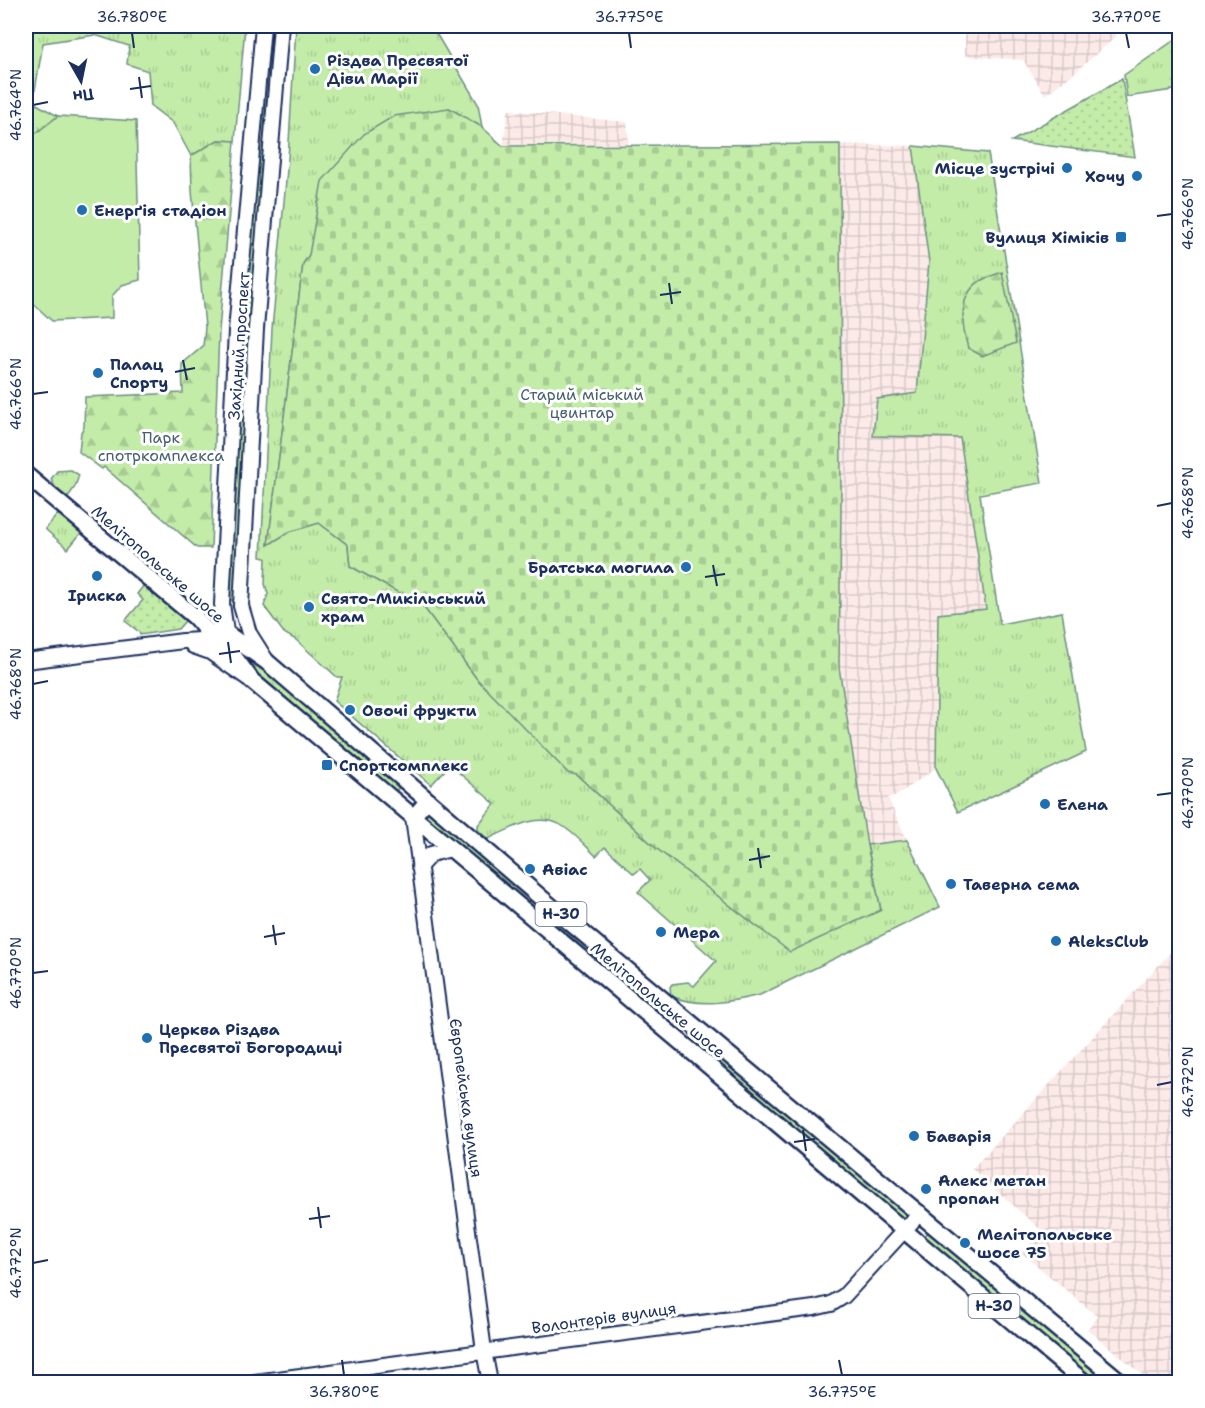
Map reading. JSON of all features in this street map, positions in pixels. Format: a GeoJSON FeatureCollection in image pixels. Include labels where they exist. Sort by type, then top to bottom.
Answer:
{"type":"FeatureCollection","features":[{"type":"Feature","properties":{"kind":"main road","name":"Західний проспект"},"geometry":{"type":"LineString","coordinates":[[222,604],[236,331],[263,26]]}},
{"type":"Feature","properties":{"kind":"main road","name":"Західний проспект"},"geometry":{"type":"LineString","coordinates":[[267,662],[249,633],[241,606],[256,329],[280,26]]}},
{"type":"Feature","properties":{"kind":"main road","name":"Мелітопольське шосе"},"geometry":{"type":"LineString","coordinates":[[26,476],[210,628],[267,662],[427,801],[1121,1383]]}},
{"type":"Feature","properties":{"kind":"main road"},"geometry":{"type":"LineString","coordinates":[[183,641],[210,628],[222,604]]}},
{"type":"Feature","properties":{"kind":"main road"},"geometry":{"type":"LineString","coordinates":[[26,661],[183,641],[227,640],[222,604]]}},
{"type":"Feature","properties":{"kind":"main road","name":"Мелітопольське шосе"},"geometry":{"type":"LineString","coordinates":[[227,640],[252,681],[1084,1383]]}},
{"type":"Feature","properties":{"kind":"main road"},"geometry":{"type":"LineString","coordinates":[[183,641],[210,652],[252,681]]}},
{"type":"Feature","properties":{"kind":"main road"},"geometry":{"type":"LineString","coordinates":[[413,817],[427,801]]}},
{"type":"Feature","properties":{"kind":"main road","name":"Європейська вулиця"},"geometry":{"type":"LineString","coordinates":[[413,817],[490,1383]]}},
{"type":"Feature","properties":{"kind":"main road"},"geometry":{"type":"LineString","coordinates":[[419,867],[431,854],[451,849]]}},
{"type":"Feature","properties":{"kind":"main road","name":"Волонтерів вулиця"},"geometry":{"type":"LineString","coordinates":[[255,1383],[831,1304],[844,1296],[920,1213]]}},
{"type":"Feature","properties":{"kind":"shaded area"},"geometry":{"type":"Polygon","coordinates":[[[965,26],[1120,26],[1113,30],[1117,36],[1045,95],[1023,60],[965,56],[965,26]]]}},
{"type":"Feature","properties":{"kind":"shaded area"},"geometry":{"type":"Polygon","coordinates":[[[508,110],[627,122],[629,144],[503,145],[508,110]]]}},
{"type":"Feature","properties":{"kind":"shaded area"},"geometry":{"type":"Polygon","coordinates":[[[840,144],[913,146],[929,262],[917,394],[877,399],[874,436],[960,437],[986,610],[938,614],[936,768],[897,795],[888,798],[907,840],[867,845],[839,667],[840,144]]]}},
{"type":"Feature","properties":{"kind":"shaded area"},"geometry":{"type":"Polygon","coordinates":[[[1179,943],[1179,1382],[1151,1382],[1087,1329],[1098,1317],[1022,1253],[1041,1230],[972,1169],[1179,943]]]}},
{"type":"Feature","properties":{"kind":"green space"},"geometry":{"type":"Polygon","coordinates":[[[26,26],[245,26],[235,141],[218,140],[191,156],[173,123],[151,106],[148,71],[127,64],[129,46],[95,35],[43,43],[33,102],[58,116],[26,141],[26,26]]]}},
{"type":"Feature","properties":{"kind":"green space"},"geometry":{"type":"Polygon","coordinates":[[[268,26],[274,26],[249,330],[236,600],[230,600],[242,330],[268,26]]]}},
{"type":"Feature","properties":{"kind":"green space"},"geometry":{"type":"Polygon","coordinates":[[[296,26],[429,26],[437,35],[478,104],[482,127],[449,108],[303,264],[268,545],[289,532],[319,523],[348,545],[350,566],[423,606],[477,679],[656,848],[790,951],[881,910],[867,845],[907,840],[940,907],[760,995],[727,1002],[704,1003],[671,996],[672,984],[688,982],[694,986],[716,961],[638,892],[650,880],[640,869],[634,874],[605,847],[596,856],[564,827],[546,820],[516,826],[488,839],[478,830],[478,825],[495,804],[450,765],[431,785],[334,701],[342,677],[337,677],[296,640],[284,633],[264,606],[268,594],[265,584],[266,558],[261,557],[272,329],[288,159],[296,26]]]}},
{"type":"Feature","properties":{"kind":"green space"},"geometry":{"type":"Polygon","coordinates":[[[1179,37],[1179,89],[1127,97],[1124,75],[1179,37]]]}},
{"type":"Feature","properties":{"kind":"green space"},"geometry":{"type":"Polygon","coordinates":[[[1122,79],[1135,157],[1012,141],[1122,79]]]}},
{"type":"Feature","properties":{"kind":"green space","name":"Старий міський цвинтар"},"geometry":{"type":"Polygon","coordinates":[[[449,108],[482,127],[503,146],[840,144],[839,667],[867,845],[881,910],[790,952],[656,848],[577,775],[568,773],[477,679],[423,606],[350,566],[348,545],[319,523],[289,532],[268,545],[303,264],[309,255],[322,181],[364,134],[394,116],[449,108]]]}},
{"type":"Feature","properties":{"kind":"green space","name":"Енерґія стадіон"},"geometry":{"type":"Polygon","coordinates":[[[58,116],[136,121],[140,280],[122,285],[112,296],[112,318],[52,321],[26,297],[26,141],[58,116]]]}},
{"type":"Feature","properties":{"kind":"green space","name":"Парк спотркомплекса"},"geometry":{"type":"Polygon","coordinates":[[[218,140],[235,141],[219,331],[211,548],[197,548],[104,467],[102,469],[79,452],[81,432],[84,427],[85,397],[183,393],[182,364],[203,346],[205,327],[192,191],[191,156],[218,140]]]}},
{"type":"Feature","properties":{"kind":"green space"},"geometry":{"type":"Polygon","coordinates":[[[913,146],[988,153],[1042,483],[980,494],[1000,624],[1062,612],[1086,752],[958,812],[936,768],[938,614],[986,609],[960,438],[873,436],[877,399],[917,393],[929,262],[913,146]]]}},
{"type":"Feature","properties":{"kind":"green space"},"geometry":{"type":"Polygon","coordinates":[[[1002,272],[1016,343],[982,356],[968,348],[963,322],[965,303],[973,287],[980,281],[1002,272]]]}},
{"type":"Feature","properties":{"kind":"green space"},"geometry":{"type":"Polygon","coordinates":[[[71,470],[79,475],[68,497],[56,489],[51,479],[57,471],[71,470]]]}},
{"type":"Feature","properties":{"kind":"green space"},"geometry":{"type":"Polygon","coordinates":[[[58,514],[81,533],[68,549],[45,529],[58,514]]]}},
{"type":"Feature","properties":{"kind":"green space"},"geometry":{"type":"Polygon","coordinates":[[[144,585],[184,618],[185,621],[178,629],[140,635],[125,621],[143,600],[137,594],[144,585]]]}},
{"type":"Feature","properties":{"kind":"green space"},"geometry":{"type":"Polygon","coordinates":[[[253,662],[398,783],[398,789],[394,792],[249,670],[248,666],[253,662]]]}},
{"type":"Feature","properties":{"kind":"green space"},"geometry":{"type":"Polygon","coordinates":[[[430,811],[669,1013],[668,1017],[664,1019],[424,818],[430,811]]]}},
{"type":"Feature","properties":{"kind":"green space"},"geometry":{"type":"Polygon","coordinates":[[[696,1036],[908,1213],[907,1217],[903,1220],[691,1042],[696,1036]]]}},
{"type":"Feature","properties":{"kind":"green space"},"geometry":{"type":"Polygon","coordinates":[[[930,1231],[1111,1382],[1096,1382],[925,1239],[925,1235],[930,1231]]]}},
{"type":"Feature","properties":{"kind":"place","name":"Різдва Пресвятої Діви Марії"},"geometry":{"type":"Point","coordinates":[315,69]}},
{"type":"Feature","properties":{"kind":"place","name":"Місце зустрічі"},"geometry":{"type":"Point","coordinates":[1067,168]}},
{"type":"Feature","properties":{"kind":"place","name":"Хочу"},"geometry":{"type":"Point","coordinates":[1137,176]}},
{"type":"Feature","properties":{"kind":"place","name":"Енерґія стадіон"},"geometry":{"type":"Point","coordinates":[82,210]}},
{"type":"Feature","properties":{"kind":"place","name":"Вулиця Хіміків"},"geometry":{"type":"Point","coordinates":[1121,237]}},
{"type":"Feature","properties":{"kind":"place","name":"Палац Спорту"},"geometry":{"type":"Point","coordinates":[98,373]}},
{"type":"Feature","properties":{"kind":"place","name":"Братська могила"},"geometry":{"type":"Point","coordinates":[686,567]}},
{"type":"Feature","properties":{"kind":"place","name":"Іриска"},"geometry":{"type":"Point","coordinates":[97,576]}},
{"type":"Feature","properties":{"kind":"place","name":"Свято-Микільський храм"},"geometry":{"type":"Point","coordinates":[309,607]}},
{"type":"Feature","properties":{"kind":"place","name":"Овочі фрукти"},"geometry":{"type":"Point","coordinates":[350,710]}},
{"type":"Feature","properties":{"kind":"place","name":"Спорткомплекс"},"geometry":{"type":"Point","coordinates":[327,765]}},
{"type":"Feature","properties":{"kind":"place","name":"Елена"},"geometry":{"type":"Point","coordinates":[1045,804]}},
{"type":"Feature","properties":{"kind":"place","name":"Авіас"},"geometry":{"type":"Point","coordinates":[530,869]}},
{"type":"Feature","properties":{"kind":"place","name":"Таверна сема"},"geometry":{"type":"Point","coordinates":[951,884]}},
{"type":"Feature","properties":{"kind":"place","name":"Мера"},"geometry":{"type":"Point","coordinates":[661,932]}},
{"type":"Feature","properties":{"kind":"place","name":"AleksClub"},"geometry":{"type":"Point","coordinates":[1056,941]}},
{"type":"Feature","properties":{"kind":"place","name":"Церква Різдва Пресвятої Богородиці"},"geometry":{"type":"Point","coordinates":[147,1038]}},
{"type":"Feature","properties":{"kind":"place","name":"Баварія"},"geometry":{"type":"Point","coordinates":[914,1136]}},
{"type":"Feature","properties":{"kind":"place","name":"Алекс метан пропан"},"geometry":{"type":"Point","coordinates":[926,1189]}},
{"type":"Feature","properties":{"kind":"place","name":"Мелітопольське шосе 75"},"geometry":{"type":"Point","coordinates":[965,1243]}}]}
